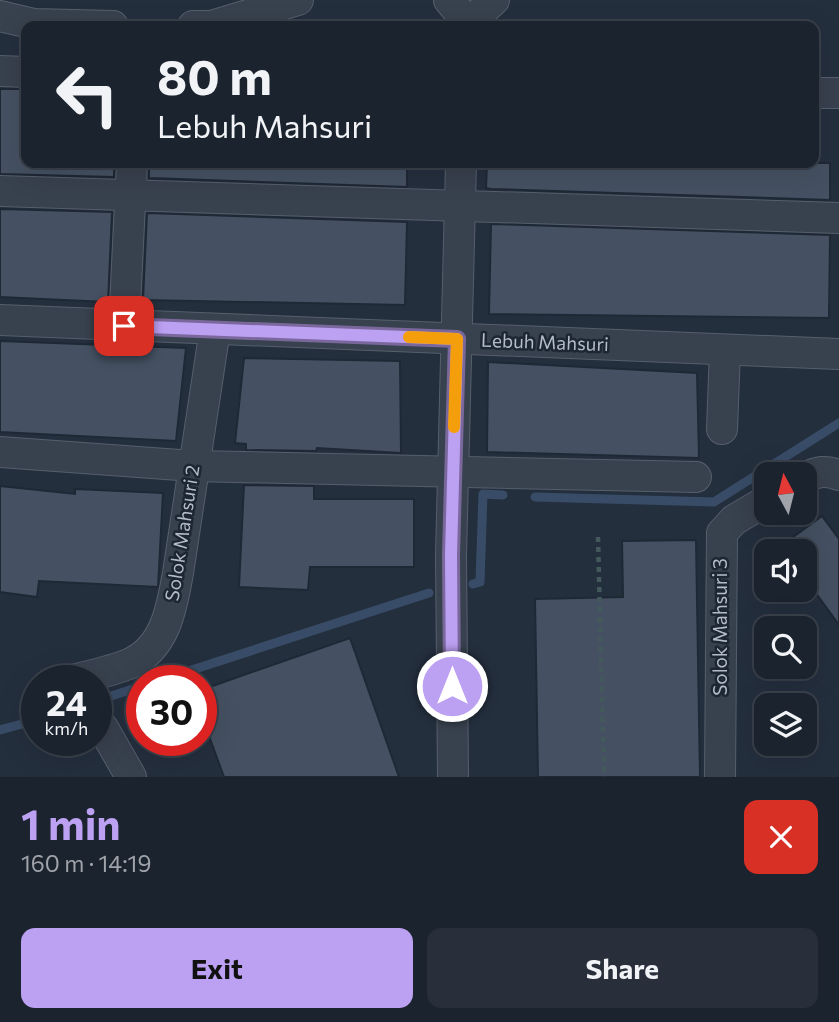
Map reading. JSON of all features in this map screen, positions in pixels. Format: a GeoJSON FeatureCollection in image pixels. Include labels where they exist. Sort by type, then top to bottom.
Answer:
{"type":"FeatureCollection","features":[{"type":"Feature","properties":{"kind":"street"},"geometry":{"type":"LineString","coordinates":[[228,21],[298,0]]}},
{"type":"Feature","properties":{"kind":"street"},"geometry":{"type":"LineString","coordinates":[[449,0],[464,21]]}},
{"type":"Feature","properties":{"kind":"street"},"geometry":{"type":"LineString","coordinates":[[476,21],[494,0]]}},
{"type":"Feature","properties":{"kind":"street"},"geometry":{"type":"LineString","coordinates":[[0,16],[21,21]]}},
{"type":"Feature","properties":{"kind":"street"},"geometry":{"type":"LineString","coordinates":[[0,71],[21,72]]}},
{"type":"Feature","properties":{"kind":"street"},"geometry":{"type":"LineString","coordinates":[[819,93],[839,93]]}},
{"type":"Feature","properties":{"kind":"street"},"geometry":{"type":"LineString","coordinates":[[124,326],[132,168]]}},
{"type":"Feature","properties":{"kind":"street"},"geometry":{"type":"LineString","coordinates":[[453,777],[451,597],[461,168]]}},
{"type":"Feature","properties":{"kind":"street"},"geometry":{"type":"LineString","coordinates":[[0,191],[839,218]]}},
{"type":"Feature","properties":{"kind":"street","name":"Lebuh Mahsuri"},"geometry":{"type":"LineString","coordinates":[[0,320],[839,354]]}},
{"type":"Feature","properties":{"kind":"street","name":"Solok Mahsuri 2"},"geometry":{"type":"LineString","coordinates":[[112,668],[131,663],[149,650],[164,630],[172,608],[215,329]]}},
{"type":"Feature","properties":{"kind":"street"},"geometry":{"type":"LineString","coordinates":[[722,429],[724,350]]}},
{"type":"Feature","properties":{"kind":"street"},"geometry":{"type":"LineString","coordinates":[[0,452],[193,466],[696,477]]}},
{"type":"Feature","properties":{"kind":"street"},"geometry":{"type":"LineString","coordinates":[[817,472],[828,470],[839,475]]}},
{"type":"Feature","properties":{"kind":"street","name":"Solok Mahsuri 3"},"geometry":{"type":"LineString","coordinates":[[720,777],[722,533],[734,520],[754,508]]}},
{"type":"Feature","properties":{"kind":"street"},"geometry":{"type":"LineString","coordinates":[[112,744],[131,777]]}},
{"type":"Feature","properties":{"kind":"path"},"geometry":{"type":"LineString","coordinates":[[598,537],[604,777]]}},
{"type":"Feature","properties":{"kind":"building"},"geometry":{"type":"Polygon","coordinates":[[[0,89],[21,89],[21,168],[114,168],[114,177],[0,174],[0,89]]]}},
{"type":"Feature","properties":{"kind":"building"},"geometry":{"type":"Polygon","coordinates":[[[819,163],[830,163],[830,200],[486,188],[487,168],[819,168],[819,163]]]}},
{"type":"Feature","properties":{"kind":"building"},"geometry":{"type":"Polygon","coordinates":[[[149,168],[407,168],[407,187],[149,178],[149,168]]]}},
{"type":"Feature","properties":{"kind":"building"},"geometry":{"type":"Polygon","coordinates":[[[0,209],[112,212],[108,302],[0,297],[0,209]]]}},
{"type":"Feature","properties":{"kind":"building"},"geometry":{"type":"Polygon","coordinates":[[[147,213],[407,222],[405,305],[143,300],[147,213]]]}},
{"type":"Feature","properties":{"kind":"building"},"geometry":{"type":"Polygon","coordinates":[[[491,224],[830,235],[829,318],[489,314],[491,224]]]}},
{"type":"Feature","properties":{"kind":"building"},"geometry":{"type":"Polygon","coordinates":[[[0,341],[186,348],[176,441],[0,432],[0,341]]]}},
{"type":"Feature","properties":{"kind":"building"},"geometry":{"type":"Polygon","coordinates":[[[244,358],[400,361],[401,453],[317,448],[316,451],[246,450],[246,444],[235,443],[244,358]]]}},
{"type":"Feature","properties":{"kind":"building"},"geometry":{"type":"Polygon","coordinates":[[[488,362],[697,373],[699,458],[487,452],[488,362]]]}},
{"type":"Feature","properties":{"kind":"building"},"geometry":{"type":"Polygon","coordinates":[[[244,485],[314,486],[314,499],[414,499],[414,567],[310,567],[308,590],[239,587],[244,485]]]}},
{"type":"Feature","properties":{"kind":"building"},"geometry":{"type":"Polygon","coordinates":[[[0,486],[75,494],[75,489],[163,493],[158,587],[39,581],[37,597],[0,592],[0,486]]]}},
{"type":"Feature","properties":{"kind":"building"},"geometry":{"type":"Polygon","coordinates":[[[822,516],[839,539],[839,625],[817,595],[817,539],[790,539],[810,525],[817,525],[817,520],[822,516]]]}},
{"type":"Feature","properties":{"kind":"building"},"geometry":{"type":"Polygon","coordinates":[[[696,540],[700,777],[538,777],[535,599],[623,597],[622,541],[696,540]]]}},
{"type":"Feature","properties":{"kind":"building"},"geometry":{"type":"Polygon","coordinates":[[[350,638],[399,777],[224,777],[216,756],[217,684],[350,638]]]}},
{"type":"Feature","properties":{"kind":"waterway"},"geometry":{"type":"LineString","coordinates":[[535,497],[714,502],[839,423]]}},
{"type":"Feature","properties":{"kind":"waterway"},"geometry":{"type":"LineString","coordinates":[[473,584],[480,582],[483,494],[503,495]]}},
{"type":"Feature","properties":{"kind":"waterway"},"geometry":{"type":"LineString","coordinates":[[207,665],[429,593]]}},
{"type":"Feature","properties":{"kind":"waterway"},"geometry":{"type":"LineString","coordinates":[[112,696],[126,691]]}},
{"type":"Feature","properties":{"kind":"waterway"},"geometry":{"type":"LineString","coordinates":[[0,730],[21,724]]}},
{"type":"Feature","properties":{"kind":"slow traffic"},"geometry":{"type":"LineString","coordinates":[[409,337],[457,339],[454,427]]}},
{"type":"Feature","properties":{"kind":"route"},"geometry":{"type":"LineString","coordinates":[[124,326],[457,339],[451,555],[452,686]]}}]}
